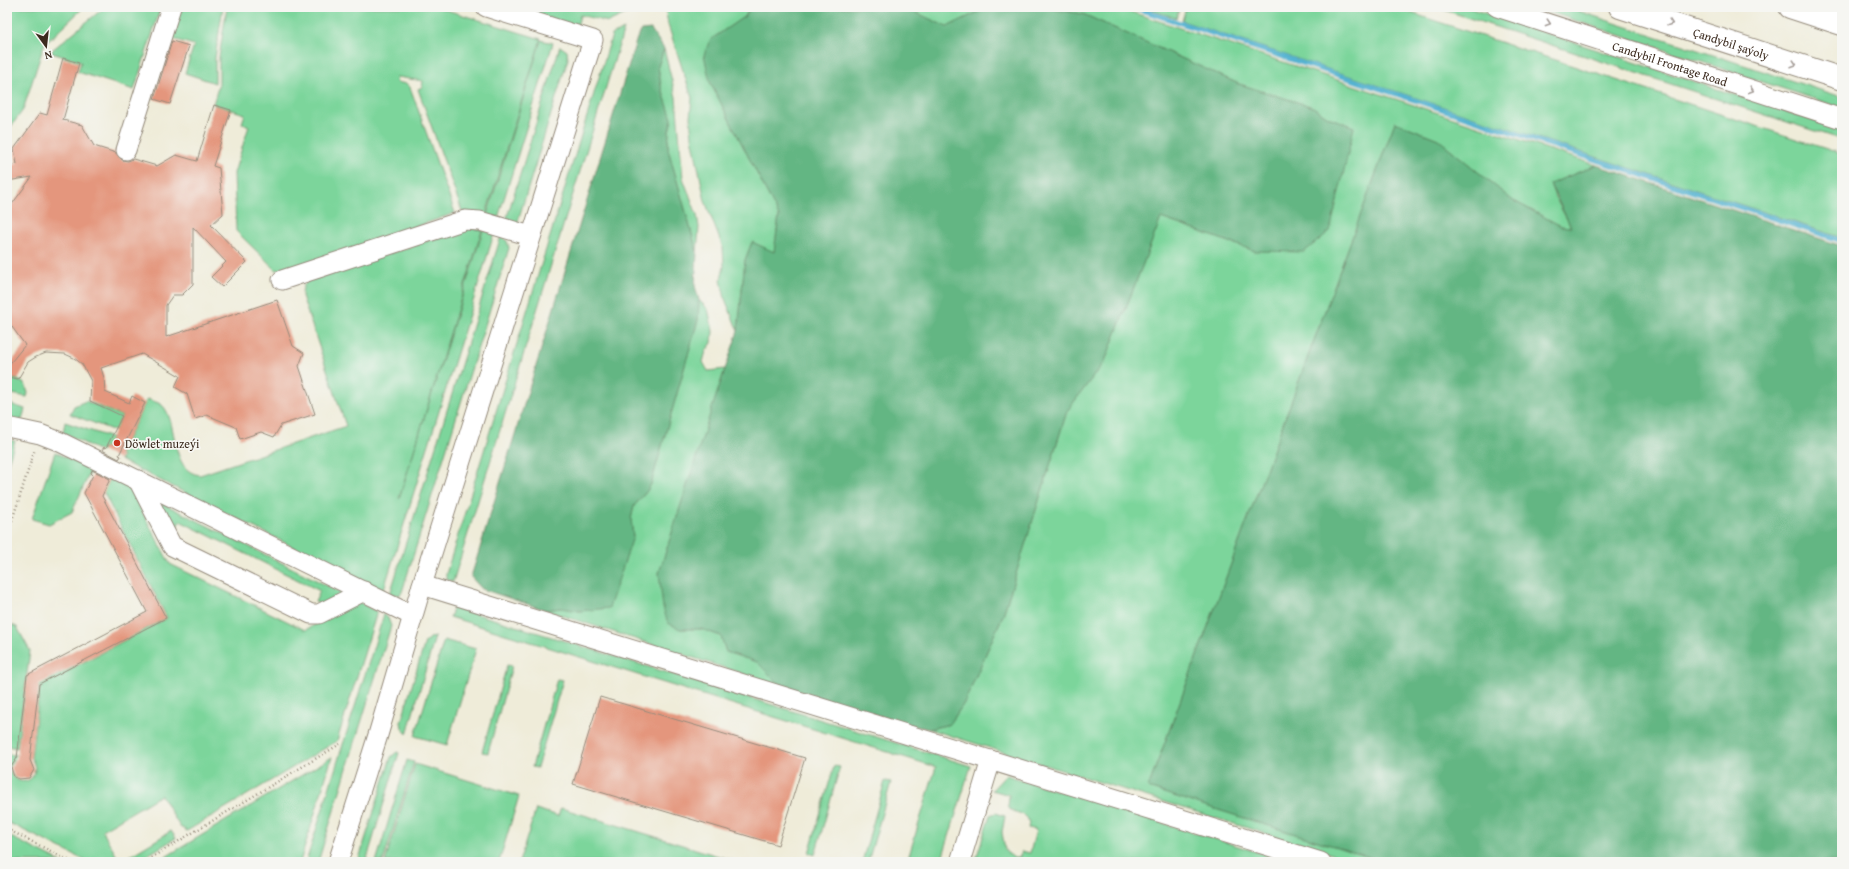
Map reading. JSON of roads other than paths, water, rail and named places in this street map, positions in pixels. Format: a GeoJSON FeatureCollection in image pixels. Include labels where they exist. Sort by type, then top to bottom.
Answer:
{"type":"FeatureCollection","features":[{"type":"Feature","properties":{"kind":"main road","name":"Çandybil şaýoly"},"geometry":{"type":"LineString","coordinates":[[1620,7],[1842,79]]}},
{"type":"Feature","properties":{"kind":"main road"},"geometry":{"type":"LineString","coordinates":[[1790,7],[1842,24]]}},
{"type":"Feature","properties":{"kind":"street"},"geometry":{"type":"LineString","coordinates":[[126,150],[171,7]]}},
{"type":"Feature","properties":{"kind":"street"},"geometry":{"type":"LineString","coordinates":[[338,862],[422,585],[593,40],[486,7]]}},
{"type":"Feature","properties":{"kind":"street","name":"Candybil Frontage Road"},"geometry":{"type":"LineString","coordinates":[[1497,7],[1842,119]]}},
{"type":"Feature","properties":{"kind":"street"},"geometry":{"type":"LineString","coordinates":[[282,280],[465,220],[480,221],[531,236]]}},
{"type":"Feature","properties":{"kind":"street"},"geometry":{"type":"LineString","coordinates":[[7,427],[40,434],[58,440],[413,616]]}},
{"type":"Feature","properties":{"kind":"street"},"geometry":{"type":"LineString","coordinates":[[138,480],[172,546],[311,614],[319,614],[364,591]]}},
{"type":"Feature","properties":{"kind":"street"},"geometry":{"type":"LineString","coordinates":[[422,585],[1321,862]]}},
{"type":"Feature","properties":{"kind":"street"},"geometry":{"type":"LineString","coordinates":[[960,862],[991,760]]}},
{"type":"Feature","properties":{"kind":"waterway"},"geometry":{"type":"LineString","coordinates":[[1132,7],[1842,241]]}},
{"type":"Feature","properties":{"kind":"place","name":"Döwlet muzeýi"},"geometry":{"type":"Point","coordinates":[117,443]}}]}
